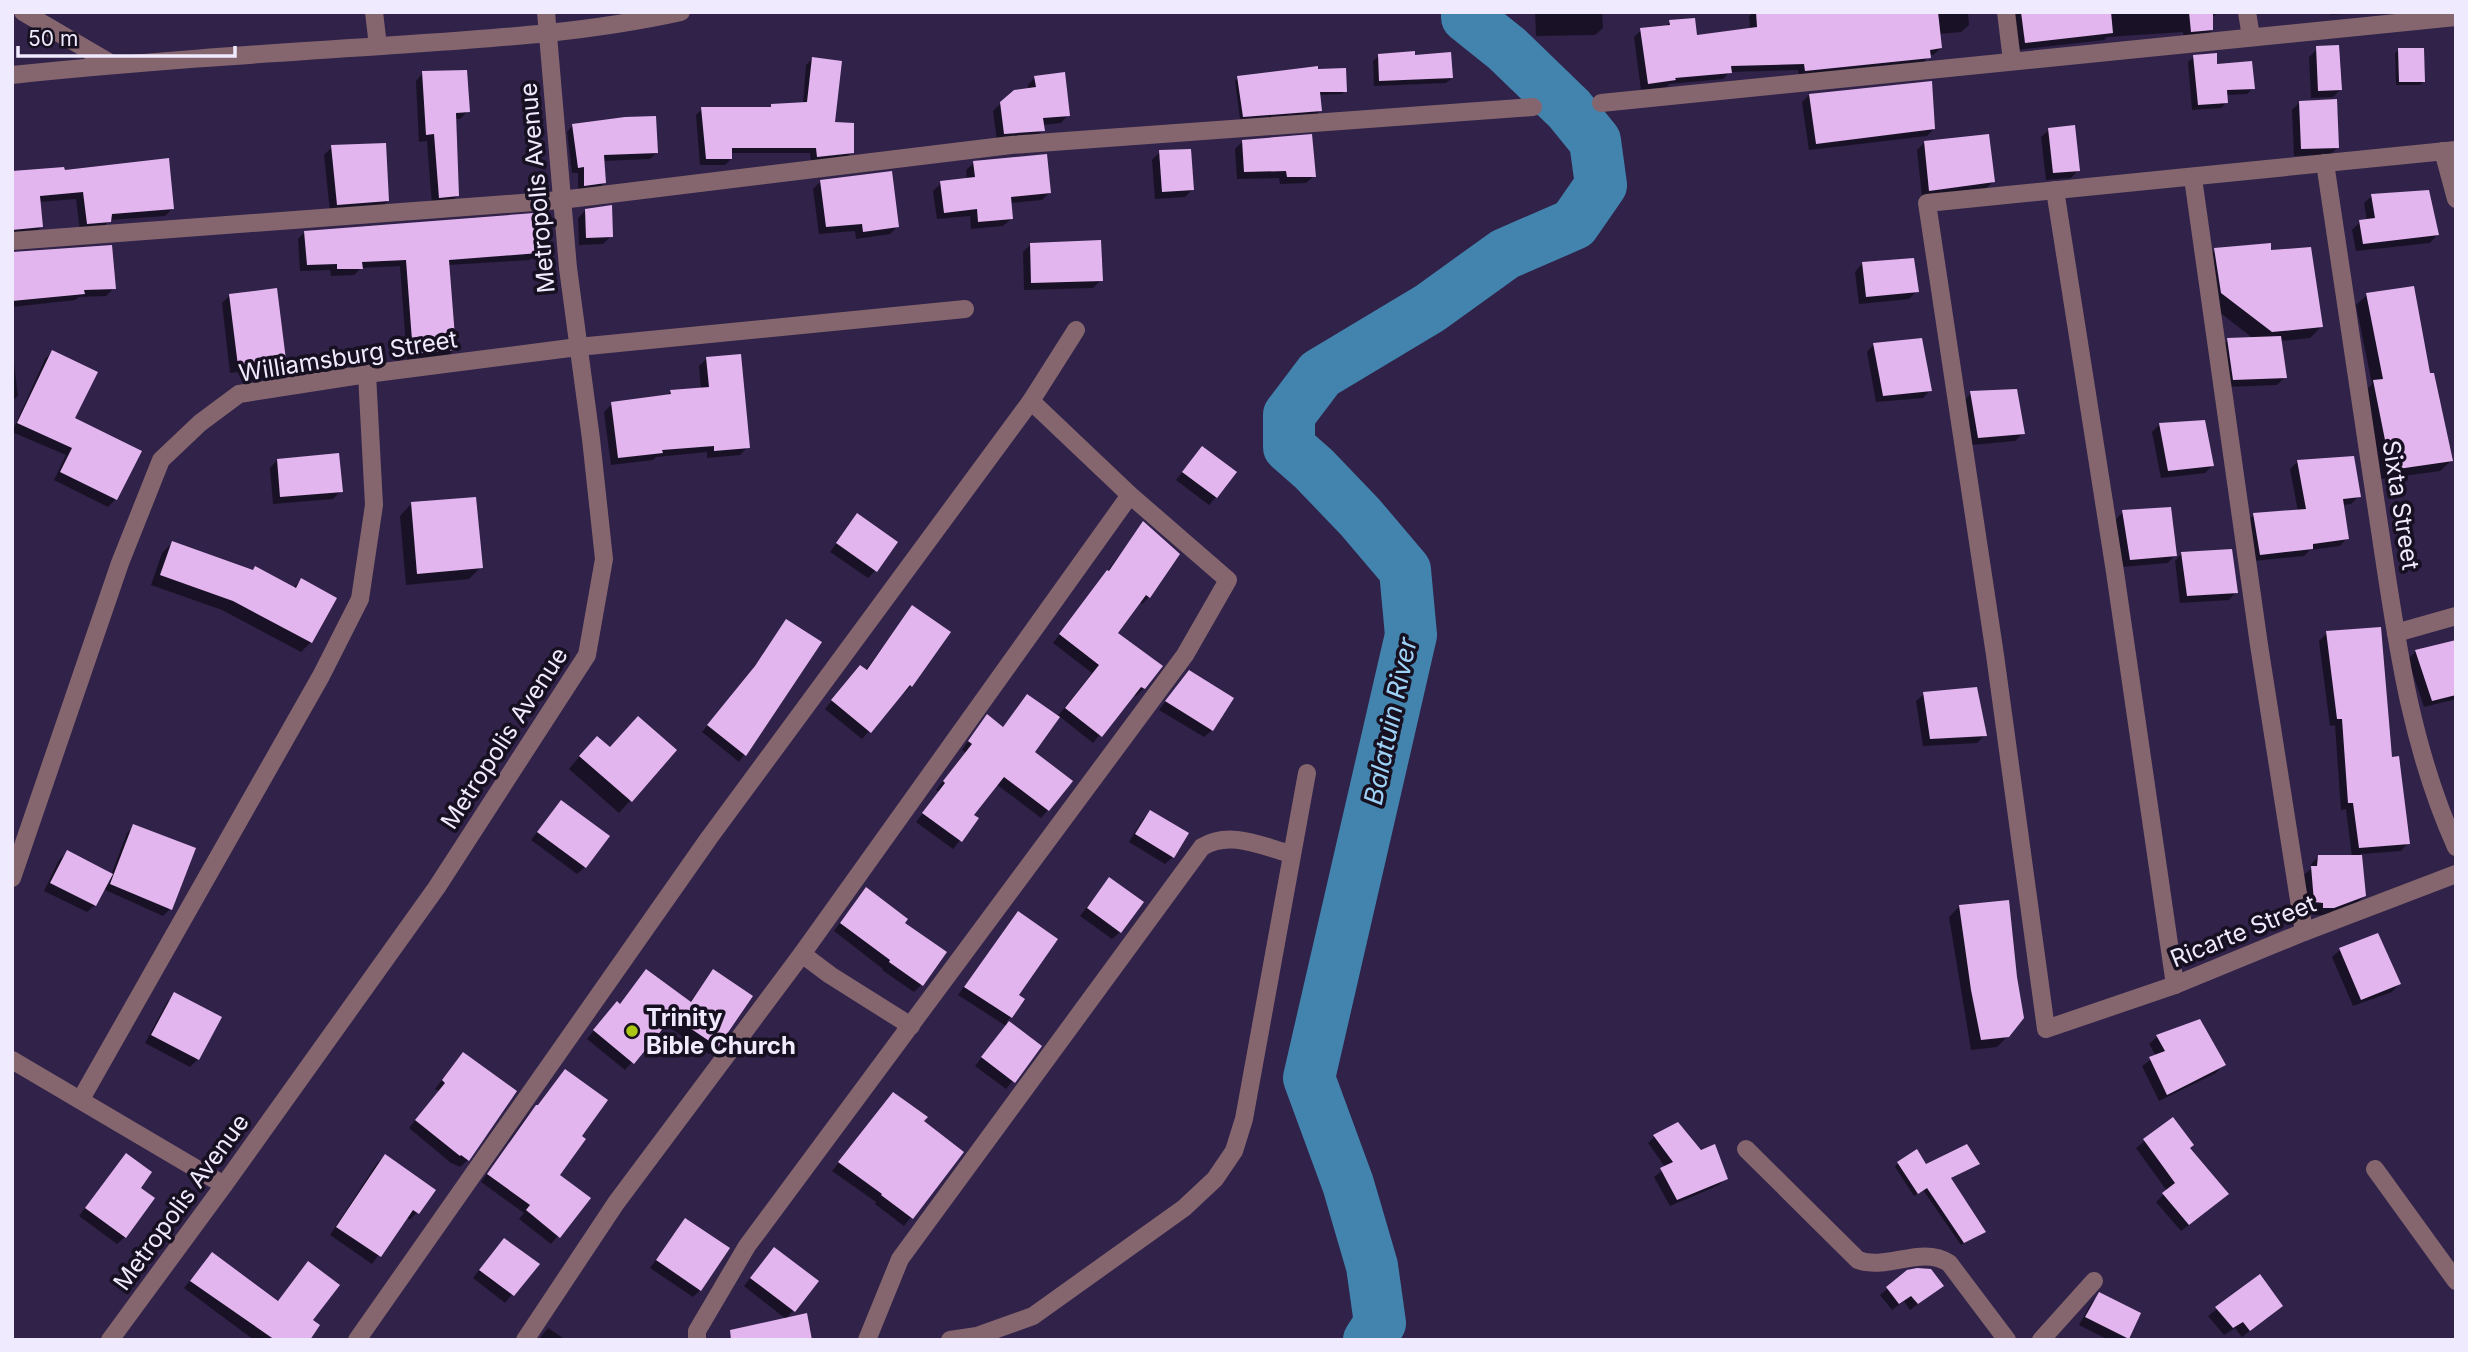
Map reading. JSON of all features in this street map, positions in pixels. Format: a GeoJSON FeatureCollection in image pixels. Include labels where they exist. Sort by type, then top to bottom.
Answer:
{"type":"FeatureCollection","features":[{"type":"Feature","properties":{"kind":"street"},"geometry":{"type":"LineString","coordinates":[[23,12],[111,65]]}},
{"type":"Feature","properties":{"kind":"street"},"geometry":{"type":"LineString","coordinates":[[374,12],[378,46]]}},
{"type":"Feature","properties":{"kind":"street","name":"Metropolis Avenue"},"geometry":{"type":"LineString","coordinates":[[110,1340],[437,887],[587,656],[604,559],[561,200],[546,12]]}},
{"type":"Feature","properties":{"kind":"street"},"geometry":{"type":"LineString","coordinates":[[12,75],[111,65],[548,35],[637,17],[681,12]]}},
{"type":"Feature","properties":{"kind":"street"},"geometry":{"type":"LineString","coordinates":[[2006,12],[2011,61]]}},
{"type":"Feature","properties":{"kind":"street"},"geometry":{"type":"LineString","coordinates":[[2247,12],[2251,37]]}},
{"type":"Feature","properties":{"kind":"street"},"geometry":{"type":"LineString","coordinates":[[1601,103],[2456,16]]}},
{"type":"Feature","properties":{"kind":"street"},"geometry":{"type":"LineString","coordinates":[[12,241],[561,200],[1011,145],[1533,107]]}},
{"type":"Feature","properties":{"kind":"street"},"geometry":{"type":"LineString","coordinates":[[2175,985],[2117,586],[2055,190],[2450,150],[2456,199]]}},
{"type":"Feature","properties":{"kind":"street","name":"Sixta Street"},"geometry":{"type":"LineString","coordinates":[[2325,163],[2396,633],[2415,732],[2433,794],[2456,847]]}},
{"type":"Feature","properties":{"kind":"street"},"geometry":{"type":"LineString","coordinates":[[2193,178],[2259,645],[2304,932]]}},
{"type":"Feature","properties":{"kind":"street","name":"Ricarte Street"},"geometry":{"type":"LineString","coordinates":[[2055,190],[1927,203],[1995,655],[2046,1029],[2175,985],[2456,874]]}},
{"type":"Feature","properties":{"kind":"street","name":"Williamsburg Street"},"geometry":{"type":"LineString","coordinates":[[12,878],[120,562],[161,460],[200,424],[239,394],[367,374],[578,347],[965,309]]}},
{"type":"Feature","properties":{"kind":"street"},"geometry":{"type":"LineString","coordinates":[[357,1340],[709,838],[1031,401],[1076,330]]}},
{"type":"Feature","properties":{"kind":"street"},"geometry":{"type":"LineString","coordinates":[[81,1099],[321,676],[360,599],[374,505],[367,374]]}},
{"type":"Feature","properties":{"kind":"street"},"geometry":{"type":"LineString","coordinates":[[697,1340],[697,1331],[747,1246],[1185,655],[1228,580],[1130,495],[1031,401]]}},
{"type":"Feature","properties":{"kind":"street"},"geometry":{"type":"LineString","coordinates":[[525,1340],[616,1203],[802,954],[1130,495]]}},
{"type":"Feature","properties":{"kind":"street"},"geometry":{"type":"LineString","coordinates":[[2396,633],[2456,616]]}},
{"type":"Feature","properties":{"kind":"street"},"geometry":{"type":"LineString","coordinates":[[950,1340],[976,1336],[1033,1316],[1184,1208],[1215,1179],[1234,1152],[1244,1119],[1307,773]]}},
{"type":"Feature","properties":{"kind":"street"},"geometry":{"type":"LineString","coordinates":[[867,1340],[900,1259],[1202,847],[1224,838],[1237,839],[1291,854]]}},
{"type":"Feature","properties":{"kind":"street"},"geometry":{"type":"LineString","coordinates":[[802,954],[911,1026]]}},
{"type":"Feature","properties":{"kind":"street"},"geometry":{"type":"LineString","coordinates":[[12,1060],[224,1185]]}},
{"type":"Feature","properties":{"kind":"street"},"geometry":{"type":"LineString","coordinates":[[1746,1149],[1858,1260],[1872,1262],[1929,1256],[1940,1257],[1949,1263],[2002,1338]]}},
{"type":"Feature","properties":{"kind":"street"},"geometry":{"type":"LineString","coordinates":[[2375,1169],[2456,1281]]}},
{"type":"Feature","properties":{"kind":"street"},"geometry":{"type":"LineString","coordinates":[[2041,1340],[2094,1281]]}},
{"type":"Feature","properties":{"kind":"building"},"geometry":{"type":"Polygon","coordinates":[[[1756,12],[1938,12],[1942,48],[1930,50],[1931,58],[1805,71],[1804,64],[1731,66],[1732,73],[1675,78],[1676,80],[1648,84],[1640,28],[1670,25],[1669,20],[1695,18],[1697,35],[1757,27],[1756,12]]]}},
{"type":"Feature","properties":{"kind":"building"},"geometry":{"type":"Polygon","coordinates":[[[2021,12],[2111,12],[2113,33],[2025,43],[2021,12]]]}},
{"type":"Feature","properties":{"kind":"building"},"geometry":{"type":"Polygon","coordinates":[[[2189,12],[2213,12],[2213,30],[2191,32],[2189,12]]]}},
{"type":"Feature","properties":{"kind":"building"},"geometry":{"type":"Polygon","coordinates":[[[2339,45],[2342,90],[2318,91],[2316,46],[2339,45]]]}},
{"type":"Feature","properties":{"kind":"building"},"geometry":{"type":"Polygon","coordinates":[[[2398,48],[2424,48],[2425,82],[2399,82],[2398,48]]]}},
{"type":"Feature","properties":{"kind":"building"},"geometry":{"type":"Polygon","coordinates":[[[1415,51],[1415,55],[1451,52],[1453,78],[1379,81],[1378,54],[1415,51]]]}},
{"type":"Feature","properties":{"kind":"building"},"geometry":{"type":"Polygon","coordinates":[[[2217,53],[2217,64],[2252,61],[2255,89],[2227,90],[2228,103],[2198,105],[2193,55],[2217,53]]]}},
{"type":"Feature","properties":{"kind":"building"},"geometry":{"type":"Polygon","coordinates":[[[812,57],[842,61],[835,122],[854,123],[854,153],[817,157],[816,148],[732,148],[732,159],[706,159],[701,107],[771,107],[771,104],[807,102],[812,57]]]}},
{"type":"Feature","properties":{"kind":"building"},"geometry":{"type":"Polygon","coordinates":[[[1318,66],[1318,69],[1346,68],[1347,92],[1320,92],[1322,111],[1243,117],[1237,76],[1318,66]]]}},
{"type":"Feature","properties":{"kind":"building"},"geometry":{"type":"Polygon","coordinates":[[[467,70],[470,112],[456,113],[459,196],[439,198],[434,134],[426,135],[422,71],[467,70]]]}},
{"type":"Feature","properties":{"kind":"building"},"geometry":{"type":"Polygon","coordinates":[[[1065,72],[1070,116],[1043,118],[1045,131],[1004,134],[1000,102],[1014,90],[1036,87],[1034,76],[1065,72]]]}},
{"type":"Feature","properties":{"kind":"building"},"geometry":{"type":"Polygon","coordinates":[[[1932,81],[1935,129],[1816,144],[1809,94],[1932,81]]]}},
{"type":"Feature","properties":{"kind":"building"},"geometry":{"type":"Polygon","coordinates":[[[2337,99],[2339,148],[2301,149],[2299,101],[2337,99]]]}},
{"type":"Feature","properties":{"kind":"building"},"geometry":{"type":"Polygon","coordinates":[[[656,116],[658,153],[604,155],[606,183],[584,186],[584,167],[578,168],[572,124],[656,116]]]}},
{"type":"Feature","properties":{"kind":"building"},"geometry":{"type":"Polygon","coordinates":[[[2075,125],[2080,171],[2053,173],[2048,128],[2075,125]]]}},
{"type":"Feature","properties":{"kind":"building"},"geometry":{"type":"Polygon","coordinates":[[[1312,134],[1316,177],[1287,177],[1286,171],[1244,172],[1242,140],[1312,134]]]}},
{"type":"Feature","properties":{"kind":"building"},"geometry":{"type":"Polygon","coordinates":[[[1989,134],[1995,182],[1929,191],[1924,141],[1989,134]]]}},
{"type":"Feature","properties":{"kind":"building"},"geometry":{"type":"Polygon","coordinates":[[[386,143],[389,201],[337,205],[331,145],[386,143]]]}},
{"type":"Feature","properties":{"kind":"building"},"geometry":{"type":"Polygon","coordinates":[[[1191,149],[1194,190],[1162,192],[1159,150],[1191,149]]]}},
{"type":"Feature","properties":{"kind":"building"},"geometry":{"type":"Polygon","coordinates":[[[1047,154],[1051,193],[1011,197],[1013,219],[978,222],[977,209],[944,213],[940,181],[975,177],[973,161],[1047,154]]]}},
{"type":"Feature","properties":{"kind":"building"},"geometry":{"type":"Polygon","coordinates":[[[169,158],[174,209],[112,214],[111,222],[87,224],[83,192],[40,196],[43,227],[12,230],[12,171],[64,167],[65,170],[169,158]]]}},
{"type":"Feature","properties":{"kind":"building"},"geometry":{"type":"Polygon","coordinates":[[[892,171],[899,227],[863,232],[862,224],[826,227],[820,180],[892,171]]]}},
{"type":"Feature","properties":{"kind":"building"},"geometry":{"type":"Polygon","coordinates":[[[2429,190],[2439,235],[2363,244],[2359,220],[2375,218],[2371,194],[2429,190]]]}},
{"type":"Feature","properties":{"kind":"building"},"geometry":{"type":"Polygon","coordinates":[[[612,205],[613,237],[586,238],[585,209],[612,205]]]}},
{"type":"Feature","properties":{"kind":"building"},"geometry":{"type":"Polygon","coordinates":[[[534,213],[539,253],[449,260],[456,350],[413,354],[406,260],[362,262],[363,269],[337,269],[337,264],[307,265],[304,231],[534,213]]]}},
{"type":"Feature","properties":{"kind":"building"},"geometry":{"type":"Polygon","coordinates":[[[1101,240],[1103,281],[1031,283],[1030,243],[1101,240]]]}},
{"type":"Feature","properties":{"kind":"building"},"geometry":{"type":"Polygon","coordinates":[[[2271,243],[2271,250],[2311,247],[2323,327],[2272,332],[2221,293],[2214,248],[2271,243]]]}},
{"type":"Feature","properties":{"kind":"building"},"geometry":{"type":"Polygon","coordinates":[[[112,245],[116,289],[84,290],[85,294],[12,301],[12,252],[112,245]]]}},
{"type":"Feature","properties":{"kind":"building"},"geometry":{"type":"Polygon","coordinates":[[[1914,258],[1919,292],[1866,297],[1862,262],[1914,258]]]}},
{"type":"Feature","properties":{"kind":"building"},"geometry":{"type":"Polygon","coordinates":[[[2414,286],[2430,373],[2434,373],[2453,461],[2391,470],[2373,380],[2383,379],[2366,293],[2414,286]]]}},
{"type":"Feature","properties":{"kind":"building"},"geometry":{"type":"Polygon","coordinates":[[[277,288],[286,360],[238,366],[229,294],[277,288]]]}},
{"type":"Feature","properties":{"kind":"building"},"geometry":{"type":"Polygon","coordinates":[[[2281,336],[2287,378],[2233,380],[2227,338],[2281,336]]]}},
{"type":"Feature","properties":{"kind":"building"},"geometry":{"type":"Polygon","coordinates":[[[1922,338],[1932,391],[1883,396],[1873,343],[1922,338]]]}},
{"type":"Feature","properties":{"kind":"building"},"geometry":{"type":"Polygon","coordinates":[[[52,350],[98,372],[75,418],[142,451],[117,500],[60,472],[72,448],[17,423],[52,350]]]}},
{"type":"Feature","properties":{"kind":"building"},"geometry":{"type":"Polygon","coordinates":[[[741,354],[750,448],[714,451],[714,446],[662,450],[663,453],[618,458],[611,402],[671,394],[670,390],[709,387],[706,357],[741,354]]]}},
{"type":"Feature","properties":{"kind":"building"},"geometry":{"type":"Polygon","coordinates":[[[2017,389],[2025,434],[1978,438],[1970,391],[2017,389]]]}},
{"type":"Feature","properties":{"kind":"building"},"geometry":{"type":"Polygon","coordinates":[[[2205,420],[2214,466],[2168,471],[2159,423],[2205,420]]]}},
{"type":"Feature","properties":{"kind":"building"},"geometry":{"type":"Polygon","coordinates":[[[1202,446],[1237,472],[1217,498],[1182,472],[1202,446]]]}},
{"type":"Feature","properties":{"kind":"building"},"geometry":{"type":"Polygon","coordinates":[[[339,453],[343,492],[280,497],[277,459],[339,453]]]}},
{"type":"Feature","properties":{"kind":"building"},"geometry":{"type":"Polygon","coordinates":[[[2354,456],[2361,497],[2343,499],[2349,539],[2313,544],[2313,549],[2260,555],[2253,513],[2306,509],[2297,460],[2354,456]]]}},
{"type":"Feature","properties":{"kind":"building"},"geometry":{"type":"Polygon","coordinates":[[[476,497],[483,568],[417,574],[411,502],[476,497]]]}},
{"type":"Feature","properties":{"kind":"building"},"geometry":{"type":"Polygon","coordinates":[[[2171,507],[2177,556],[2130,560],[2122,510],[2171,507]]]}},
{"type":"Feature","properties":{"kind":"building"},"geometry":{"type":"Polygon","coordinates":[[[857,513],[898,542],[877,572],[836,543],[857,513]]]}},
{"type":"Feature","properties":{"kind":"building"},"geometry":{"type":"Polygon","coordinates":[[[1143,521],[1180,554],[1150,598],[1146,595],[1118,633],[1163,666],[1145,689],[1141,687],[1102,737],[1065,708],[1099,665],[1059,634],[1107,570],[1109,571],[1143,521]]]}},
{"type":"Feature","properties":{"kind":"building"},"geometry":{"type":"Polygon","coordinates":[[[172,541],[253,570],[255,566],[296,588],[301,578],[337,598],[312,643],[233,601],[160,575],[172,541]]]}},
{"type":"Feature","properties":{"kind":"building"},"geometry":{"type":"Polygon","coordinates":[[[2232,549],[2238,593],[2187,596],[2181,552],[2232,549]]]}},
{"type":"Feature","properties":{"kind":"building"},"geometry":{"type":"Polygon","coordinates":[[[912,605],[951,632],[912,687],[910,685],[871,733],[831,700],[860,665],[867,670],[912,605]]]}},
{"type":"Feature","properties":{"kind":"building"},"geometry":{"type":"Polygon","coordinates":[[[786,619],[822,642],[746,756],[707,725],[755,666],[786,619]]]}},
{"type":"Feature","properties":{"kind":"building"},"geometry":{"type":"Polygon","coordinates":[[[2381,627],[2392,757],[2399,756],[2410,844],[2359,848],[2353,803],[2348,803],[2342,719],[2337,719],[2326,631],[2381,627]]]}},
{"type":"Feature","properties":{"kind":"building"},"geometry":{"type":"Polygon","coordinates":[[[2456,640],[2456,695],[2432,701],[2415,650],[2456,640]]]}},
{"type":"Feature","properties":{"kind":"building"},"geometry":{"type":"Polygon","coordinates":[[[1189,670],[1234,698],[1213,731],[1165,701],[1189,670]]]}},
{"type":"Feature","properties":{"kind":"building"},"geometry":{"type":"Polygon","coordinates":[[[1977,687],[1987,736],[1930,739],[1923,692],[1977,687]]]}},
{"type":"Feature","properties":{"kind":"building"},"geometry":{"type":"Polygon","coordinates":[[[1027,694],[1060,717],[1035,752],[1073,781],[1049,811],[1004,777],[974,815],[979,818],[962,842],[922,813],[972,744],[968,741],[987,714],[1003,727],[1027,694]]]}},
{"type":"Feature","properties":{"kind":"building"},"geometry":{"type":"Polygon","coordinates":[[[638,716],[677,750],[632,802],[579,756],[597,736],[610,747],[638,716]]]}},
{"type":"Feature","properties":{"kind":"building"},"geometry":{"type":"Polygon","coordinates":[[[561,800],[610,836],[586,868],[537,832],[561,800]]]}},
{"type":"Feature","properties":{"kind":"building"},"geometry":{"type":"Polygon","coordinates":[[[1150,810],[1189,833],[1174,858],[1135,834],[1150,810]]]}},
{"type":"Feature","properties":{"kind":"building"},"geometry":{"type":"Polygon","coordinates":[[[133,824],[196,848],[172,910],[110,884],[133,824]]]}},
{"type":"Feature","properties":{"kind":"building"},"geometry":{"type":"Polygon","coordinates":[[[67,850],[113,874],[96,906],[50,883],[67,850]]]}},
{"type":"Feature","properties":{"kind":"building"},"geometry":{"type":"Polygon","coordinates":[[[2318,855],[2362,855],[2366,896],[2334,908],[2323,908],[2323,903],[2314,902],[2311,866],[2317,866],[2318,855]]]}},
{"type":"Feature","properties":{"kind":"building"},"geometry":{"type":"Polygon","coordinates":[[[1109,877],[1144,902],[1121,933],[1087,908],[1109,877]]]}},
{"type":"Feature","properties":{"kind":"building"},"geometry":{"type":"Polygon","coordinates":[[[866,887],[908,919],[905,923],[947,952],[923,986],[840,923],[866,887]]]}},
{"type":"Feature","properties":{"kind":"building"},"geometry":{"type":"Polygon","coordinates":[[[2009,900],[2024,1018],[2009,1037],[1981,1040],[1959,905],[2009,900]]]}},
{"type":"Feature","properties":{"kind":"building"},"geometry":{"type":"Polygon","coordinates":[[[1018,911],[1058,939],[1019,995],[1025,999],[1012,1018],[964,987],[1018,911]]]}},
{"type":"Feature","properties":{"kind":"building"},"geometry":{"type":"Polygon","coordinates":[[[2378,933],[2401,984],[2361,1000],[2339,948],[2378,933]]]}},
{"type":"Feature","properties":{"kind":"building"},"geometry":{"type":"Polygon","coordinates":[[[646,969],[691,1002],[713,969],[753,996],[718,1047],[675,1018],[668,1028],[665,1026],[634,1064],[593,1030],[617,1001],[620,1004],[646,969]]]}},
{"type":"Feature","properties":{"kind":"building"},"geometry":{"type":"Polygon","coordinates":[[[174,992],[222,1017],[199,1060],[151,1035],[174,992]]]}},
{"type":"Feature","properties":{"kind":"building"},"geometry":{"type":"Polygon","coordinates":[[[2200,1019],[2226,1065],[2167,1095],[2149,1057],[2165,1051],[2156,1035],[2200,1019]]]}},
{"type":"Feature","properties":{"kind":"building"},"geometry":{"type":"Polygon","coordinates":[[[1009,1021],[1042,1046],[1015,1083],[981,1057],[1009,1021]]]}},
{"type":"Feature","properties":{"kind":"building"},"geometry":{"type":"Polygon","coordinates":[[[463,1052],[517,1091],[469,1161],[415,1120],[445,1083],[442,1080],[463,1052]]]}},
{"type":"Feature","properties":{"kind":"building"},"geometry":{"type":"Polygon","coordinates":[[[565,1069],[608,1100],[582,1136],[586,1139],[560,1175],[591,1198],[560,1238],[526,1210],[530,1205],[487,1174],[565,1069]]]}},
{"type":"Feature","properties":{"kind":"building"},"geometry":{"type":"Polygon","coordinates":[[[893,1092],[928,1117],[924,1121],[964,1152],[913,1219],[838,1162],[893,1092]]]}},
{"type":"Feature","properties":{"kind":"building"},"geometry":{"type":"Polygon","coordinates":[[[2173,1117],[2194,1145],[2190,1148],[2229,1194],[2189,1225],[2162,1193],[2175,1183],[2143,1139],[2173,1117]]]}},
{"type":"Feature","properties":{"kind":"building"},"geometry":{"type":"Polygon","coordinates":[[[1678,1122],[1701,1150],[1715,1144],[1728,1179],[1677,1200],[1660,1168],[1673,1162],[1653,1135],[1678,1122]]]}},
{"type":"Feature","properties":{"kind":"building"},"geometry":{"type":"Polygon","coordinates":[[[1967,1144],[1980,1164],[1951,1178],[1986,1232],[1964,1243],[1927,1188],[1918,1194],[1897,1162],[1917,1149],[1926,1164],[1967,1144]]]}},
{"type":"Feature","properties":{"kind":"building"},"geometry":{"type":"Polygon","coordinates":[[[126,1153],[152,1172],[141,1188],[155,1198],[126,1238],[85,1208],[126,1153]]]}},
{"type":"Feature","properties":{"kind":"building"},"geometry":{"type":"Polygon","coordinates":[[[385,1154],[436,1190],[419,1214],[413,1210],[381,1257],[336,1227],[385,1154]]]}},
{"type":"Feature","properties":{"kind":"building"},"geometry":{"type":"Polygon","coordinates":[[[685,1218],[730,1248],[701,1291],[656,1260],[685,1218]]]}},
{"type":"Feature","properties":{"kind":"building"},"geometry":{"type":"Polygon","coordinates":[[[504,1238],[540,1264],[514,1296],[479,1270],[504,1238]]]}},
{"type":"Feature","properties":{"kind":"building"},"geometry":{"type":"Polygon","coordinates":[[[774,1247],[819,1281],[795,1312],[750,1278],[774,1247]]]}},
{"type":"Feature","properties":{"kind":"building"},"geometry":{"type":"Polygon","coordinates":[[[212,1252],[278,1301],[308,1261],[340,1285],[313,1320],[320,1325],[310,1340],[275,1340],[190,1281],[212,1252]]]}},
{"type":"Feature","properties":{"kind":"building"},"geometry":{"type":"Polygon","coordinates":[[[1931,1269],[1944,1286],[1918,1304],[1911,1296],[1899,1304],[1886,1287],[1907,1270],[1931,1269]]]}},
{"type":"Feature","properties":{"kind":"building"},"geometry":{"type":"Polygon","coordinates":[[[2260,1274],[2283,1306],[2250,1331],[2243,1322],[2233,1328],[2215,1307],[2260,1274]]]}},
{"type":"Feature","properties":{"kind":"building"},"geometry":{"type":"Polygon","coordinates":[[[2099,1292],[2141,1313],[2129,1339],[2085,1317],[2099,1292]]]}},
{"type":"Feature","properties":{"kind":"building"},"geometry":{"type":"Polygon","coordinates":[[[807,1313],[812,1340],[731,1340],[730,1330],[807,1313]]]}},
{"type":"Feature","properties":{"kind":"waterway","name":"Balatuin River"},"geometry":{"type":"LineString","coordinates":[[1369,1340],[1380,1323],[1372,1266],[1348,1184],[1309,1078],[1411,635],[1405,570],[1360,517],[1289,447],[1289,415],[1320,374],[1430,308],[1505,254],[1574,224],[1601,185],[1595,141],[1569,109],[1507,49],[1467,17],[1467,12]]}},
{"type":"Feature","properties":{"kind":"place","name":"Trinity Bible Church"},"geometry":{"type":"Point","coordinates":[632,1031]}}]}
